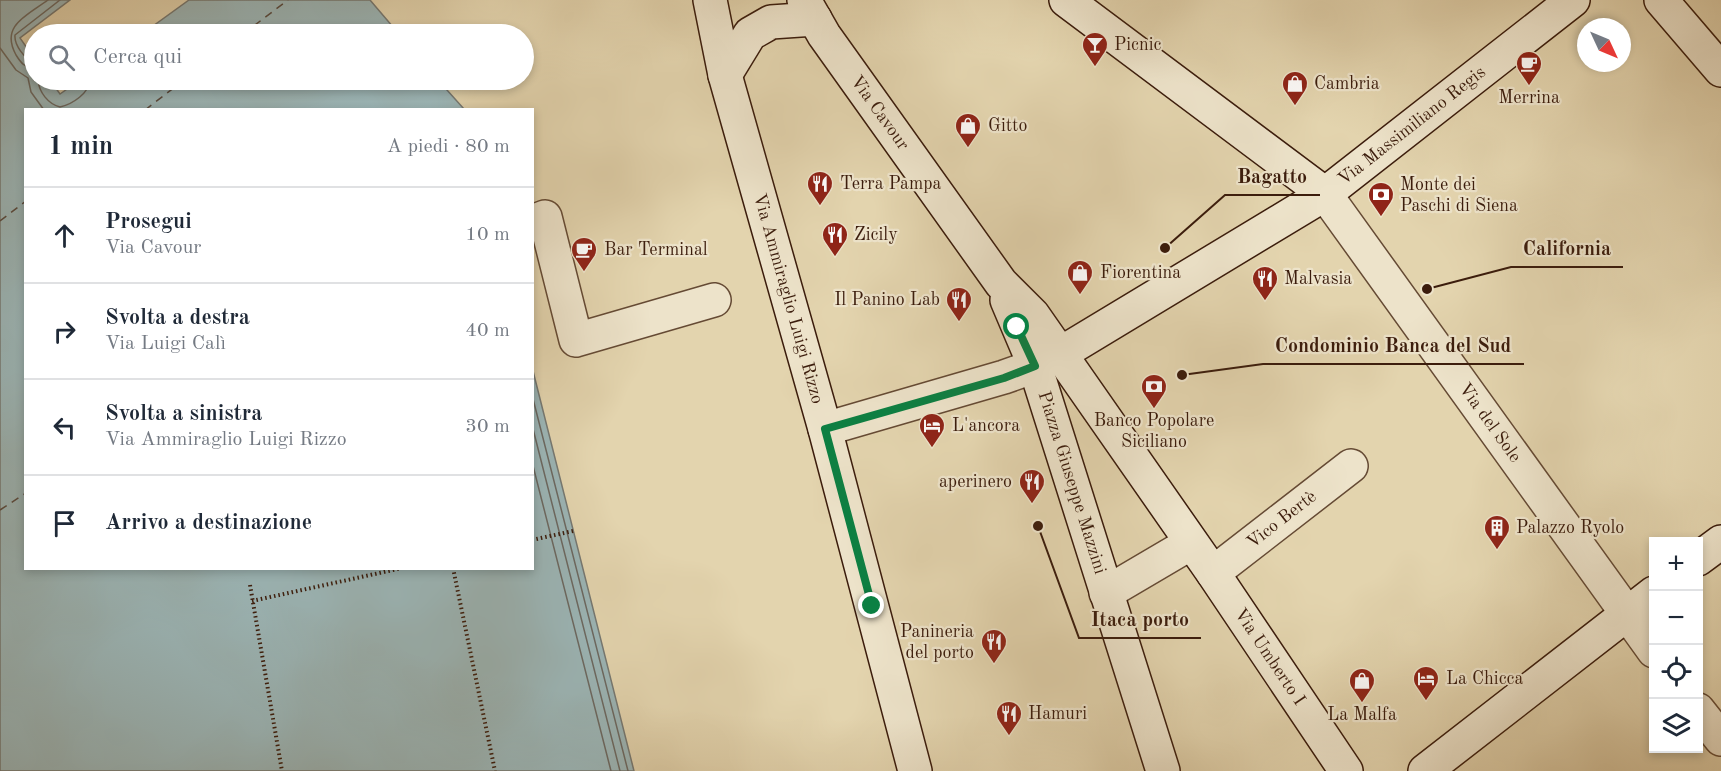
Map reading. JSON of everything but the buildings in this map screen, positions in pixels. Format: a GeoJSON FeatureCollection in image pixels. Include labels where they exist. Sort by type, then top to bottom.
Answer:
{"type":"FeatureCollection","features":[{"type":"Feature","properties":{"kind":"street","name":"Via Ammiraglio Luigi Rizzo"},"geometry":{"type":"LineString","coordinates":[[710,0],[725,75],[825,429],[915,771]]}},
{"type":"Feature","properties":{"kind":"street","name":"Via del Sole"},"geometry":{"type":"LineString","coordinates":[[1066,0],[1325,194],[1649,646]]}},
{"type":"Feature","properties":{"kind":"street","name":"Via Massimiliano Regis"},"geometry":{"type":"LineString","coordinates":[[825,429],[1004,378],[1047,360],[1325,194],[1573,0]]}},
{"type":"Feature","properties":{"kind":"street"},"geometry":{"type":"LineString","coordinates":[[1661,0],[1721,70]]}},
{"type":"Feature","properties":{"kind":"street"},"geometry":{"type":"LineString","coordinates":[[725,75],[750,34],[771,22],[809,9]]}},
{"type":"Feature","properties":{"kind":"street","name":"Via Cavour"},"geometry":{"type":"LineString","coordinates":[[809,9],[1001,283],[1033,315],[1047,360]]}},
{"type":"Feature","properties":{"kind":"street"},"geometry":{"type":"LineString","coordinates":[[534,221],[545,217],[576,340],[714,300]]}},
{"type":"Feature","properties":{"kind":"street","name":"Piazza Giuseppe Mazzini"},"geometry":{"type":"LineString","coordinates":[[1047,360],[1191,543],[1106,593],[1047,360]]}},
{"type":"Feature","properties":{"kind":"street","name":"Vico Bertè"},"geometry":{"type":"LineString","coordinates":[[1213,573],[1351,466]]}},
{"type":"Feature","properties":{"kind":"street"},"geometry":{"type":"LineString","coordinates":[[1703,555],[1721,542]]}},
{"type":"Feature","properties":{"kind":"street","name":"Via Umberto I"},"geometry":{"type":"LineString","coordinates":[[1191,543],[1346,771]]}},
{"type":"Feature","properties":{"kind":"street"},"geometry":{"type":"LineString","coordinates":[[1106,593],[1163,771]]}},
{"type":"Feature","properties":{"kind":"street"},"geometry":{"type":"LineString","coordinates":[[1425,771],[1649,596]]}},
{"type":"Feature","properties":{"kind":"street"},"geometry":{"type":"LineString","coordinates":[[1703,716],[1721,739]]}},
{"type":"Feature","properties":{"kind":"path"},"geometry":{"type":"LineString","coordinates":[[534,540],[573,531]]}},
{"type":"Feature","properties":{"kind":"path"},"geometry":{"type":"LineString","coordinates":[[252,601],[393,570]]}},
{"type":"Feature","properties":{"kind":"path"},"geometry":{"type":"LineString","coordinates":[[453,570],[495,771]]}},
{"type":"Feature","properties":{"kind":"path"},"geometry":{"type":"LineString","coordinates":[[250,585],[282,771]]}},
{"type":"Feature","properties":{"kind":"water"},"geometry":{"type":"Polygon","coordinates":[[[0,0],[70,0],[38,24],[24,24],[24,35],[20,38],[24,44],[24,90],[57,90],[60,94],[66,90],[447,90],[463,108],[24,108],[24,570],[534,570],[534,375],[634,771],[0,771],[0,0]]]}},
{"type":"Feature","properties":{"kind":"water"},"geometry":{"type":"Polygon","coordinates":[[[189,0],[370,0],[390,24],[156,24],[189,0]]]}},
{"type":"Feature","properties":{"kind":"ferry route"},"geometry":{"type":"LineString","coordinates":[[256,24],[288,0]]}},
{"type":"Feature","properties":{"kind":"ferry route"},"geometry":{"type":"LineString","coordinates":[[148,108],[171,90]]}},
{"type":"Feature","properties":{"kind":"ferry route"},"geometry":{"type":"LineString","coordinates":[[0,221],[24,203]]}},
{"type":"Feature","properties":{"kind":"ferry route"},"geometry":{"type":"LineString","coordinates":[[0,510],[24,494]]}},
{"type":"Feature","properties":{"kind":"place","name":"Picnic"},"geometry":{"type":"Point","coordinates":[1095,68]}},
{"type":"Feature","properties":{"kind":"place","name":"Merrina"},"geometry":{"type":"Point","coordinates":[1529,87]}},
{"type":"Feature","properties":{"kind":"place","name":"Cambria"},"geometry":{"type":"Point","coordinates":[1295,107]}},
{"type":"Feature","properties":{"kind":"place","name":"Gitto"},"geometry":{"type":"Point","coordinates":[968,149]}},
{"type":"Feature","properties":{"kind":"place","name":"Terra Pampa"},"geometry":{"type":"Point","coordinates":[820,207]}},
{"type":"Feature","properties":{"kind":"place","name":"Monte dei Paschi di Siena"},"geometry":{"type":"Point","coordinates":[1381,218]}},
{"type":"Feature","properties":{"kind":"place","name":"Bagatto"},"geometry":{"type":"Point","coordinates":[1165,248]}},
{"type":"Feature","properties":{"kind":"place","name":"Zicily"},"geometry":{"type":"Point","coordinates":[835,258]}},
{"type":"Feature","properties":{"kind":"place","name":"Bar Terminal"},"geometry":{"type":"Point","coordinates":[584,273]}},
{"type":"Feature","properties":{"kind":"place","name":"California"},"geometry":{"type":"Point","coordinates":[1427,289]}},
{"type":"Feature","properties":{"kind":"place","name":"Fiorentina"},"geometry":{"type":"Point","coordinates":[1080,296]}},
{"type":"Feature","properties":{"kind":"place","name":"Malvasia"},"geometry":{"type":"Point","coordinates":[1265,302]}},
{"type":"Feature","properties":{"kind":"place","name":"Il Panino Lab"},"geometry":{"type":"Point","coordinates":[959,323]}},
{"type":"Feature","properties":{"kind":"place","name":"Condominio Banca del Sud"},"geometry":{"type":"Point","coordinates":[1182,375]}},
{"type":"Feature","properties":{"kind":"place","name":"Banco Popolare Siciliano"},"geometry":{"type":"Point","coordinates":[1154,410]}},
{"type":"Feature","properties":{"kind":"place","name":"L'ancora"},"geometry":{"type":"Point","coordinates":[932,449]}},
{"type":"Feature","properties":{"kind":"place","name":"aperinero"},"geometry":{"type":"Point","coordinates":[1032,505]}},
{"type":"Feature","properties":{"kind":"place","name":"Itaca porto"},"geometry":{"type":"Point","coordinates":[1038,526]}},
{"type":"Feature","properties":{"kind":"place","name":"Palazzo Ryolo"},"geometry":{"type":"Point","coordinates":[1497,551]}},
{"type":"Feature","properties":{"kind":"place","name":"Panineria del porto"},"geometry":{"type":"Point","coordinates":[994,665]}},
{"type":"Feature","properties":{"kind":"place","name":"La Chicca"},"geometry":{"type":"Point","coordinates":[1426,702]}},
{"type":"Feature","properties":{"kind":"place","name":"La Malfa"},"geometry":{"type":"Point","coordinates":[1362,704]}},
{"type":"Feature","properties":{"kind":"place","name":"Hamuri"},"geometry":{"type":"Point","coordinates":[1009,737]}},
{"type":"Feature","properties":{"kind":"route"},"geometry":{"type":"LineString","coordinates":[[872,606],[825,429],[855,418],[1004,378],[1035,366],[1017,327]]}}]}
